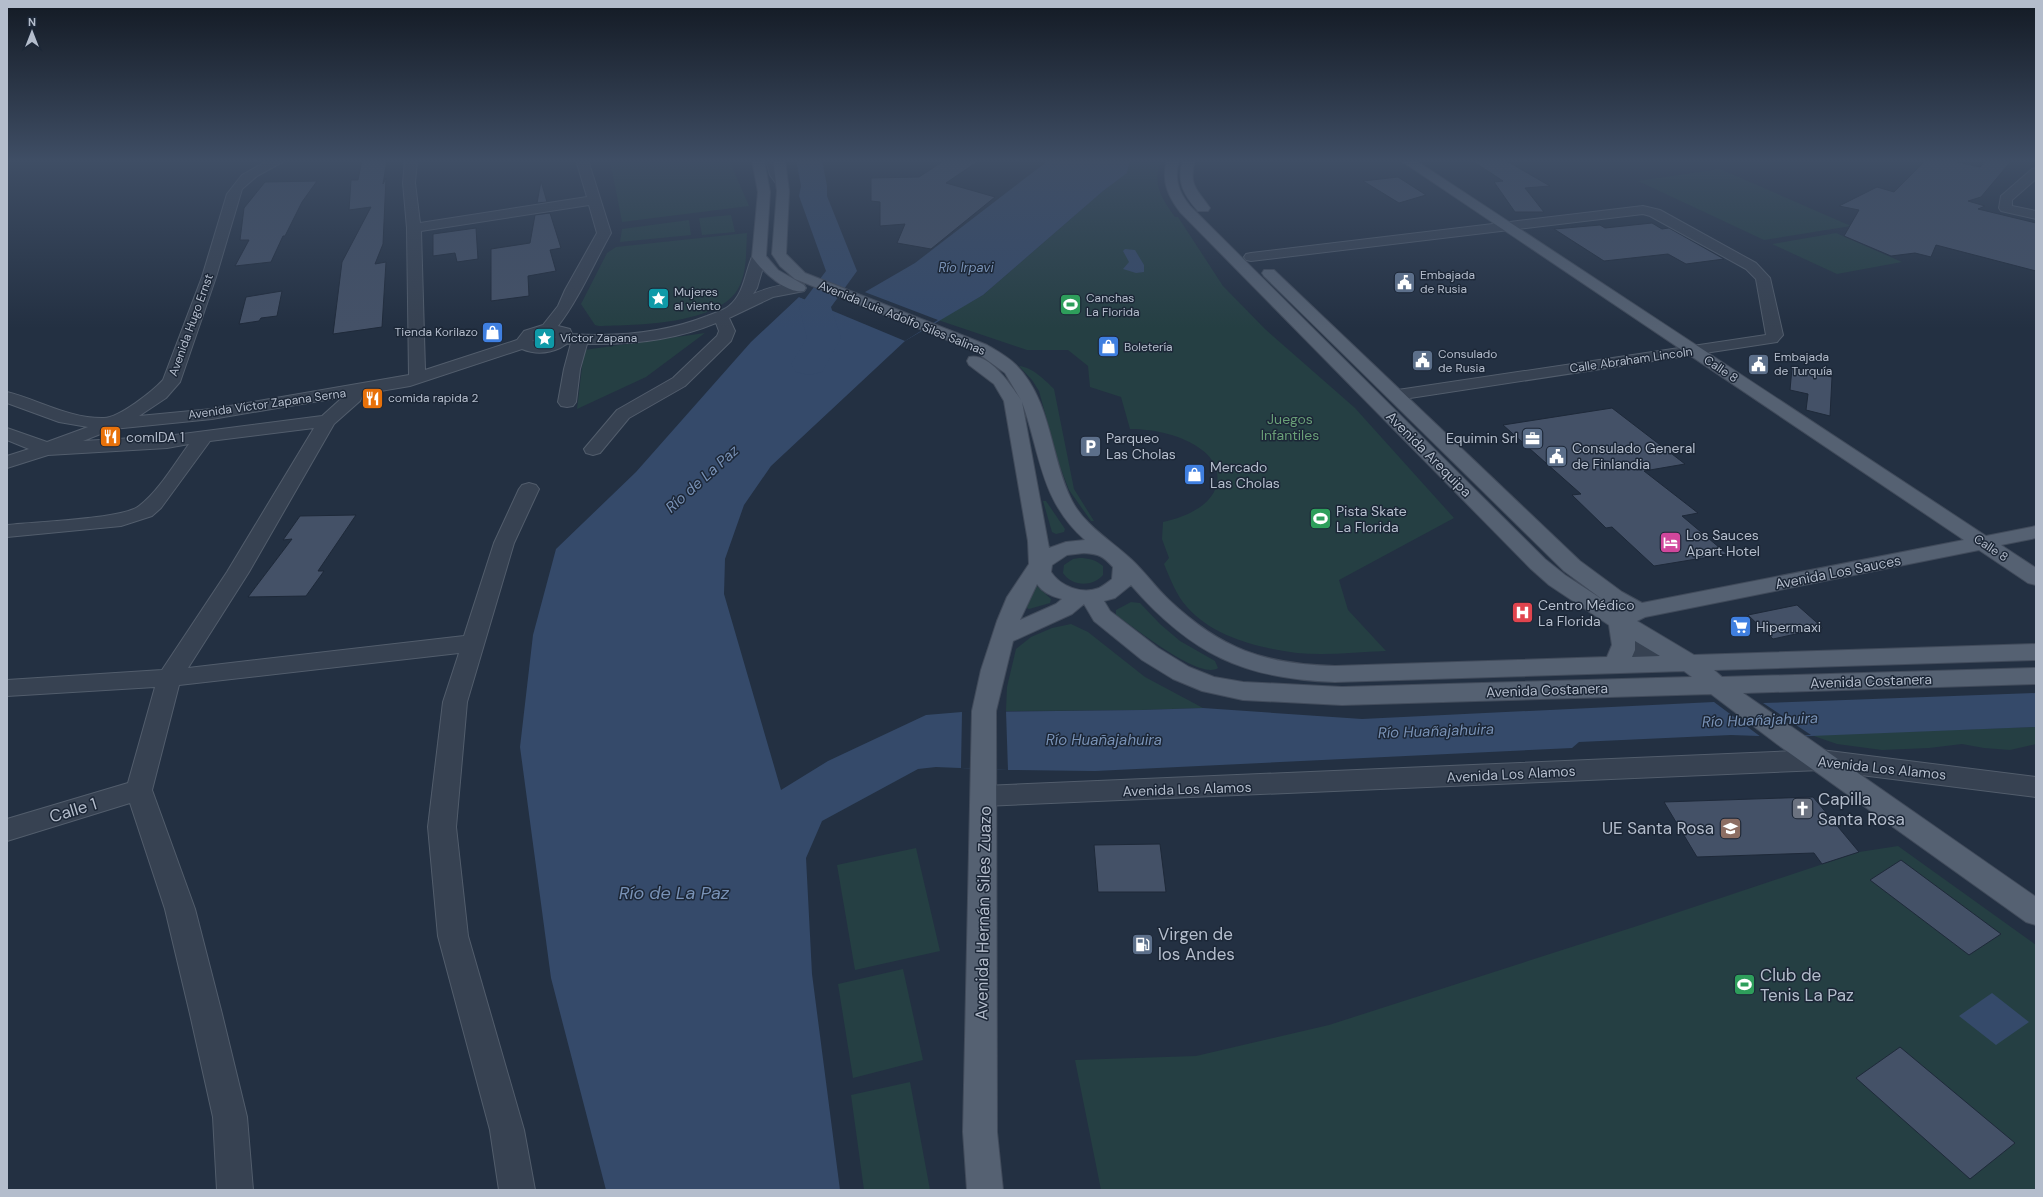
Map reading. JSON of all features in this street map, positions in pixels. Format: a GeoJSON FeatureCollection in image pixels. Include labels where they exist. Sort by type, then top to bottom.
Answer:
{"type":"FeatureCollection","features":[{"type":"Feature","properties":{"kind":"main road"},"geometry":{"type":"LineString","coordinates":[[760,257],[763,216]]}},
{"type":"Feature","properties":{"kind":"main road","name":"Avenida Luis Adolfo Siles Salinas"},"geometry":{"type":"LineString","coordinates":[[781,216],[779,254],[797,283]]}},
{"type":"Feature","properties":{"kind":"main road","name":"Avenida Arequipa"},"geometry":{"type":"LineString","coordinates":[[1198,216],[1397,395],[1572,566],[1614,597],[1639,611]]}},
{"type":"Feature","properties":{"kind":"main road"},"geometry":{"type":"LineString","coordinates":[[1211,216],[1215,220]]}},
{"type":"Feature","properties":{"kind":"main road","name":"Calle 8"},"geometry":{"type":"LineString","coordinates":[[1489,216],[2036,578]]}},
{"type":"Feature","properties":{"kind":"main road","name":"Avenida Arequipa"},"geometry":{"type":"LineString","coordinates":[[1242,254],[1374,398],[1538,564],[1557,580],[1619,621],[1690,663],[1740,703],[1821,760]]}},
{"type":"Feature","properties":{"kind":"main road","name":"Avenida Luis Adolfo Siles Salinas"},"geometry":{"type":"LineString","coordinates":[[760,257],[773,273],[922,330],[981,348],[994,356],[1014,373],[1031,400],[1052,476],[1062,502],[1076,520],[1116,557]]}},
{"type":"Feature","properties":{"kind":"main road","name":"Avenida Luis Adolfo Siles Salinas"},"geometry":{"type":"LineString","coordinates":[[922,330],[978,362],[1000,381],[1013,401],[1018,419],[1040,564]]}},
{"type":"Feature","properties":{"kind":"main road"},"geometry":{"type":"LineString","coordinates":[[1374,398],[1397,395]]}},
{"type":"Feature","properties":{"kind":"main road","name":"Avenida Los Sauces"},"geometry":{"type":"LineString","coordinates":[[1619,621],[1639,611],[2036,532]]}},
{"type":"Feature","properties":{"kind":"main road"},"geometry":{"type":"LineString","coordinates":[[1002,637],[1064,609],[1085,597],[1107,593],[1121,583],[1124,576],[1116,557],[1085,546],[1067,548],[1052,554],[1040,564],[1040,572],[1047,583],[1061,592],[1085,597]]}},
{"type":"Feature","properties":{"kind":"main road","name":"Avenida Costanera"},"geometry":{"type":"LineString","coordinates":[[1116,557],[1160,604],[1185,627],[1228,655],[1260,666],[1316,674],[2036,652]]}},
{"type":"Feature","properties":{"kind":"main road","name":"Avenida Hernán Siles Zuazo"},"geometry":{"type":"LineString","coordinates":[[985,1190],[980,1132],[984,711],[990,674],[1002,637],[1029,577],[1040,564]]}},
{"type":"Feature","properties":{"kind":"main road","name":"Avenida Costanera"},"geometry":{"type":"LineString","coordinates":[[1085,597],[1102,616],[1150,654],[1181,673],[1210,685],[1243,691],[1342,696],[2036,676]]}},
{"type":"Feature","properties":{"kind":"main road"},"geometry":{"type":"LineString","coordinates":[[1614,666],[1622,658],[1625,645],[1619,621]]}},
{"type":"Feature","properties":{"kind":"main road"},"geometry":{"type":"LineString","coordinates":[[1821,760],[2036,913]]}},
{"type":"Feature","properties":{"kind":"street","name":"Avenida Hugo Ernst"},"geometry":{"type":"LineString","coordinates":[[7,462],[48,449],[106,424],[150,403],[169,386],[209,277],[227,216]]}},
{"type":"Feature","properties":{"kind":"street"},"geometry":{"type":"LineString","coordinates":[[412,216],[414,228],[417,377]]}},
{"type":"Feature","properties":{"kind":"street"},"geometry":{"type":"LineString","coordinates":[[414,228],[492,216]]}},
{"type":"Feature","properties":{"kind":"street"},"geometry":{"type":"LineString","coordinates":[[548,329],[565,307],[572,290],[604,233],[599,216]]}},
{"type":"Feature","properties":{"kind":"street","name":"Calle Abraham Lincoln"},"geometry":{"type":"LineString","coordinates":[[1504,226],[1592,216]]}},
{"type":"Feature","properties":{"kind":"street","name":"Calle Abraham Lincoln"},"geometry":{"type":"LineString","coordinates":[[1397,395],[1771,339],[1774,335],[1763,278],[1751,266],[1660,216]]}},
{"type":"Feature","properties":{"kind":"street"},"geometry":{"type":"LineString","coordinates":[[1242,254],[1504,226]]}},
{"type":"Feature","properties":{"kind":"street"},"geometry":{"type":"LineString","coordinates":[[735,308],[750,288],[755,267],[760,257]]}},
{"type":"Feature","properties":{"kind":"street"},"geometry":{"type":"LineString","coordinates":[[572,339],[560,330],[548,329],[530,334],[526,337],[524,343],[531,347],[543,347],[572,339],[621,339],[656,334],[720,316],[769,292],[797,283]]}},
{"type":"Feature","properties":{"kind":"street"},"geometry":{"type":"LineString","coordinates":[[593,449],[623,414],[678,382],[726,338],[728,331],[720,316]]}},
{"type":"Feature","properties":{"kind":"street"},"geometry":{"type":"LineString","coordinates":[[567,402],[572,369],[572,339]]}},
{"type":"Feature","properties":{"kind":"street","name":"Avenida Víctor Zapana Serna"},"geometry":{"type":"LineString","coordinates":[[7,398],[65,418],[106,424],[345,404],[417,377],[524,343]]}},
{"type":"Feature","properties":{"kind":"street"},"geometry":{"type":"LineString","coordinates":[[7,433],[16,438],[48,449],[167,442],[280,426],[345,404]]}},
{"type":"Feature","properties":{"kind":"street"},"geometry":{"type":"LineString","coordinates":[[235,1190],[230,1117],[206,1014],[180,908],[140,790],[169,678],[238,572],[300,464],[345,404]]}},
{"type":"Feature","properties":{"kind":"street"},"geometry":{"type":"LineString","coordinates":[[7,532],[104,523],[134,517],[145,512],[154,504],[204,437]]}},
{"type":"Feature","properties":{"kind":"street"},"geometry":{"type":"LineString","coordinates":[[517,1190],[507,1130],[453,936],[442,827],[455,702],[504,543],[529,489]]}},
{"type":"Feature","properties":{"kind":"street"},"geometry":{"type":"LineString","coordinates":[[7,688],[169,678],[474,643]]}},
{"type":"Feature","properties":{"kind":"street","name":"Avenida Los Alamos"},"geometry":{"type":"LineString","coordinates":[[984,782],[1248,786],[1821,760],[1934,772],[2036,787]]}},
{"type":"Feature","properties":{"kind":"street","name":"Calle 1"},"geometry":{"type":"LineString","coordinates":[[7,830],[140,790]]}},
{"type":"Feature","properties":{"kind":"green space"},"geometry":{"type":"Polygon","coordinates":[[[621,216],[671,216],[622,222],[621,216]]]}},
{"type":"Feature","properties":{"kind":"green space"},"geometry":{"type":"Polygon","coordinates":[[[731,216],[735,232],[702,235],[699,218],[731,216]]]}},
{"type":"Feature","properties":{"kind":"green space","name":"Juegos Infantiles"},"geometry":{"type":"Polygon","coordinates":[[[1074,216],[1178,217],[1223,286],[1265,329],[1355,408],[1454,518],[1339,580],[1348,610],[1386,651],[1319,654],[1282,651],[1252,644],[1223,633],[1198,617],[1187,607],[1180,597],[1164,564],[1169,558],[1162,539],[1163,522],[1192,512],[1208,500],[1214,492],[1217,483],[1217,472],[1210,457],[1186,440],[1149,430],[1130,429],[1121,397],[1090,387],[1088,366],[1068,350],[1027,350],[938,320],[983,295],[1074,216]]]}},
{"type":"Feature","properties":{"kind":"green space"},"geometry":{"type":"Polygon","coordinates":[[[1712,216],[1828,216],[1851,226],[1764,240],[1712,216]]]}},
{"type":"Feature","properties":{"kind":"green space"},"geometry":{"type":"Polygon","coordinates":[[[689,220],[691,235],[620,242],[622,229],[689,220]]]}},
{"type":"Feature","properties":{"kind":"green space"},"geometry":{"type":"Polygon","coordinates":[[[747,233],[746,261],[742,281],[729,300],[714,309],[696,316],[675,320],[633,325],[599,326],[595,325],[581,304],[607,253],[616,247],[747,233]]]}},
{"type":"Feature","properties":{"kind":"green space"},"geometry":{"type":"Polygon","coordinates":[[[1836,233],[1902,262],[1837,274],[1772,244],[1836,233]]]}},
{"type":"Feature","properties":{"kind":"green space"},"geometry":{"type":"Polygon","coordinates":[[[705,333],[646,377],[577,409],[584,350],[705,333]]]}},
{"type":"Feature","properties":{"kind":"green space"},"geometry":{"type":"Polygon","coordinates":[[[1019,366],[1033,371],[1054,389],[1074,489],[1094,521],[1091,521],[1069,490],[1059,464],[1039,391],[1032,380],[1019,366]]]}},
{"type":"Feature","properties":{"kind":"green space"},"geometry":{"type":"Polygon","coordinates":[[[1043,501],[1046,501],[1065,529],[1064,532],[1056,534],[1052,532],[1043,501]]]}},
{"type":"Feature","properties":{"kind":"green space"},"geometry":{"type":"Polygon","coordinates":[[[1086,558],[1098,562],[1103,566],[1103,575],[1094,582],[1083,584],[1067,578],[1063,573],[1064,565],[1073,559],[1086,558]]]}},
{"type":"Feature","properties":{"kind":"green space"},"geometry":{"type":"Polygon","coordinates":[[[1033,586],[1037,586],[1051,599],[1050,603],[1029,609],[1024,607],[1033,586]]]}},
{"type":"Feature","properties":{"kind":"green space"},"geometry":{"type":"Polygon","coordinates":[[[1131,602],[1140,603],[1160,624],[1180,641],[1215,661],[1218,668],[1209,670],[1197,667],[1182,660],[1116,615],[1116,610],[1131,602]]]}},
{"type":"Feature","properties":{"kind":"green space"},"geometry":{"type":"Polygon","coordinates":[[[1071,624],[1088,632],[1145,677],[1203,708],[1006,711],[1007,687],[1016,649],[1031,637],[1052,628],[1071,624]]]}},
{"type":"Feature","properties":{"kind":"green space"},"geometry":{"type":"Polygon","coordinates":[[[2036,727],[2036,744],[2010,750],[1984,748],[1962,744],[1929,748],[1882,750],[1837,744],[1811,735],[2036,727]]]}},
{"type":"Feature","properties":{"kind":"green space","name":"Club de Tenis La Paz"},"geometry":{"type":"Polygon","coordinates":[[[1898,846],[2036,945],[2036,1190],[1101,1190],[1075,1060],[1196,1056],[1329,1025],[1634,927],[1859,852],[1898,846]]]}},
{"type":"Feature","properties":{"kind":"green space"},"geometry":{"type":"Polygon","coordinates":[[[916,848],[940,951],[855,970],[837,865],[916,848]]]}},
{"type":"Feature","properties":{"kind":"green space"},"geometry":{"type":"Polygon","coordinates":[[[903,969],[923,1060],[853,1078],[838,984],[903,969]]]}},
{"type":"Feature","properties":{"kind":"green space"},"geometry":{"type":"Polygon","coordinates":[[[910,1082],[930,1190],[864,1190],[851,1095],[910,1082]]]}},
{"type":"Feature","properties":{"kind":"water","name":"Río de La Paz"},"geometry":{"type":"Polygon","coordinates":[[[976,216],[1074,216],[983,295],[905,341],[771,466],[744,505],[725,559],[724,594],[781,790],[828,761],[926,715],[962,712],[1203,708],[1362,719],[1714,702],[1763,703],[2036,693],[2036,727],[1786,737],[1731,735],[1579,742],[1572,748],[1095,771],[936,767],[918,769],[822,821],[806,858],[812,974],[840,1190],[606,1190],[551,978],[520,747],[533,635],[556,549],[636,472],[751,342],[799,297],[826,308],[865,292],[915,263],[976,216]]]}},
{"type":"Feature","properties":{"kind":"water"},"geometry":{"type":"Polygon","coordinates":[[[1125,249],[1135,250],[1144,265],[1144,272],[1136,273],[1123,269],[1129,262],[1123,251],[1125,249]]]}},
{"type":"Feature","properties":{"kind":"water"},"geometry":{"type":"Polygon","coordinates":[[[1992,993],[2029,1022],[1996,1045],[1959,1016],[1992,993]]]}},
{"type":"Feature","properties":{"kind":"pier"},"geometry":{"type":"Polygon","coordinates":[[[862,291],[938,320],[905,341],[797,296],[800,295],[826,306],[862,291]]]}},
{"type":"Feature","properties":{"kind":"pier"},"geometry":{"type":"Polygon","coordinates":[[[1714,702],[1763,703],[1811,735],[1761,737],[1714,702]]]}},
{"type":"Feature","properties":{"kind":"pier"},"geometry":{"type":"Polygon","coordinates":[[[1006,711],[1008,770],[961,768],[962,712],[1006,711]]]}},
{"type":"Feature","properties":{"kind":"building"},"geometry":{"type":"Polygon","coordinates":[[[243,216],[295,216],[285,236],[283,236],[271,262],[235,266],[249,240],[240,240],[243,216]]]}},
{"type":"Feature","properties":{"kind":"building"},"geometry":{"type":"Polygon","coordinates":[[[366,216],[384,216],[383,244],[375,264],[386,262],[382,327],[333,334],[342,262],[366,216]]]}},
{"type":"Feature","properties":{"kind":"building"},"geometry":{"type":"Polygon","coordinates":[[[535,216],[551,216],[561,248],[550,250],[556,271],[528,276],[529,296],[491,301],[491,249],[530,243],[535,216]]]}},
{"type":"Feature","properties":{"kind":"building"},"geometry":{"type":"Polygon","coordinates":[[[880,216],[972,216],[931,249],[897,243],[905,224],[880,226],[880,216]]]}},
{"type":"Feature","properties":{"kind":"building"},"geometry":{"type":"Polygon","coordinates":[[[1856,216],[2006,216],[2036,223],[2036,271],[1936,245],[1931,257],[1915,253],[1891,256],[1844,236],[1856,216]]]}},
{"type":"Feature","properties":{"kind":"building"},"geometry":{"type":"Polygon","coordinates":[[[1652,223],[1662,229],[1669,228],[1724,259],[1686,264],[1668,254],[1604,261],[1554,229],[1600,225],[1605,228],[1652,223]]]}},
{"type":"Feature","properties":{"kind":"building"},"geometry":{"type":"Polygon","coordinates":[[[476,228],[478,259],[457,262],[455,253],[433,256],[433,234],[476,228]]]}},
{"type":"Feature","properties":{"kind":"building"},"geometry":{"type":"Polygon","coordinates":[[[282,291],[277,316],[261,318],[259,321],[239,324],[246,297],[282,291]]]}},
{"type":"Feature","properties":{"kind":"building"},"geometry":{"type":"Polygon","coordinates":[[[1792,368],[1832,377],[1830,416],[1806,410],[1808,394],[1790,390],[1792,368]]]}},
{"type":"Feature","properties":{"kind":"building"},"geometry":{"type":"Polygon","coordinates":[[[1612,408],[1685,464],[1644,471],[1698,513],[1682,516],[1727,554],[1654,566],[1612,527],[1606,528],[1572,495],[1581,494],[1503,425],[1612,408]]]}},
{"type":"Feature","properties":{"kind":"building"},"geometry":{"type":"Polygon","coordinates":[[[356,515],[318,571],[324,571],[306,596],[248,597],[292,539],[283,540],[300,516],[356,515]]]}},
{"type":"Feature","properties":{"kind":"building"},"geometry":{"type":"Polygon","coordinates":[[[1797,605],[1823,628],[1773,639],[1748,615],[1797,605]]]}},
{"type":"Feature","properties":{"kind":"building","name":"UE Santa Rosa"},"geometry":{"type":"Polygon","coordinates":[[[1813,797],[1859,852],[1822,864],[1814,853],[1697,857],[1664,802],[1813,797]]]}},
{"type":"Feature","properties":{"kind":"building"},"geometry":{"type":"Polygon","coordinates":[[[1160,844],[1166,892],[1098,892],[1094,845],[1160,844]]]}},
{"type":"Feature","properties":{"kind":"building"},"geometry":{"type":"Polygon","coordinates":[[[1901,860],[2001,934],[1969,955],[1870,880],[1901,860]]]}},
{"type":"Feature","properties":{"kind":"building"},"geometry":{"type":"Polygon","coordinates":[[[1900,1047],[2015,1143],[1970,1179],[1856,1078],[1900,1047]]]}},
{"type":"Feature","properties":{"kind":"waterway"},"geometry":{"type":"LineString","coordinates":[[809,364],[824,338],[815,307],[842,271],[821,216]]}},
{"type":"Feature","properties":{"kind":"place","name":"Embajada de Rusia"},"geometry":{"type":"Point","coordinates":[1404,282]}},
{"type":"Feature","properties":{"kind":"place","name":"Mujeres al viento"},"geometry":{"type":"Point","coordinates":[659,299]}},
{"type":"Feature","properties":{"kind":"place","name":"Canchas La Florida"},"geometry":{"type":"Point","coordinates":[1071,305]}},
{"type":"Feature","properties":{"kind":"place","name":"Tienda Korilazo"},"geometry":{"type":"Point","coordinates":[493,332]}},
{"type":"Feature","properties":{"kind":"place","name":"Víctor Zapana"},"geometry":{"type":"Point","coordinates":[545,338]}},
{"type":"Feature","properties":{"kind":"place","name":"Boletería"},"geometry":{"type":"Point","coordinates":[1109,347]}},
{"type":"Feature","properties":{"kind":"place","name":"Consulado de Rusia"},"geometry":{"type":"Point","coordinates":[1422,361]}},
{"type":"Feature","properties":{"kind":"place","name":"Embajada de Turquía"},"geometry":{"type":"Point","coordinates":[1759,364]}},
{"type":"Feature","properties":{"kind":"place","name":"comida rapida 2"},"geometry":{"type":"Point","coordinates":[372,398]}},
{"type":"Feature","properties":{"kind":"place","name":"comIDA 1"},"geometry":{"type":"Point","coordinates":[110,437]}},
{"type":"Feature","properties":{"kind":"place","name":"Equimin Srl"},"geometry":{"type":"Point","coordinates":[1533,438]}},
{"type":"Feature","properties":{"kind":"place","name":"Parqueo Las Cholas"},"geometry":{"type":"Point","coordinates":[1090,446]}},
{"type":"Feature","properties":{"kind":"place","name":"Consulado General de Finlandia"},"geometry":{"type":"Point","coordinates":[1556,456]}},
{"type":"Feature","properties":{"kind":"place","name":"Mercado Las Cholas"},"geometry":{"type":"Point","coordinates":[1195,475]}},
{"type":"Feature","properties":{"kind":"place","name":"Pista Skate La Florida"},"geometry":{"type":"Point","coordinates":[1321,519]}},
{"type":"Feature","properties":{"kind":"place","name":"Los Sauces Apart Hotel"},"geometry":{"type":"Point","coordinates":[1671,543]}},
{"type":"Feature","properties":{"kind":"place","name":"Centro Médico La Florida"},"geometry":{"type":"Point","coordinates":[1522,613]}},
{"type":"Feature","properties":{"kind":"place","name":"Hipermaxi"},"geometry":{"type":"Point","coordinates":[1741,627]}},
{"type":"Feature","properties":{"kind":"place","name":"Capilla Santa Rosa"},"geometry":{"type":"Point","coordinates":[1803,809]}},
{"type":"Feature","properties":{"kind":"place","name":"UE Santa Rosa"},"geometry":{"type":"Point","coordinates":[1730,828]}},
{"type":"Feature","properties":{"kind":"place","name":"Virgen de los Andes"},"geometry":{"type":"Point","coordinates":[1143,944]}},
{"type":"Feature","properties":{"kind":"place","name":"Club de Tenis La Paz"},"geometry":{"type":"Point","coordinates":[1745,985]}},
{"type":"Feature","properties":{"kind":"water label","name":"Río Irpavi"},"geometry":{"type":"Point","coordinates":[966,267]}},
{"type":"Feature","properties":{"kind":"water label","name":"Río Huañajahuira"},"geometry":{"type":"Point","coordinates":[1760,720]}},
{"type":"Feature","properties":{"kind":"water label","name":"Río Huañajahuira"},"geometry":{"type":"Point","coordinates":[1436,731]}},
{"type":"Feature","properties":{"kind":"water label","name":"Río Huañajahuira"},"geometry":{"type":"Point","coordinates":[1104,740]}}]}
